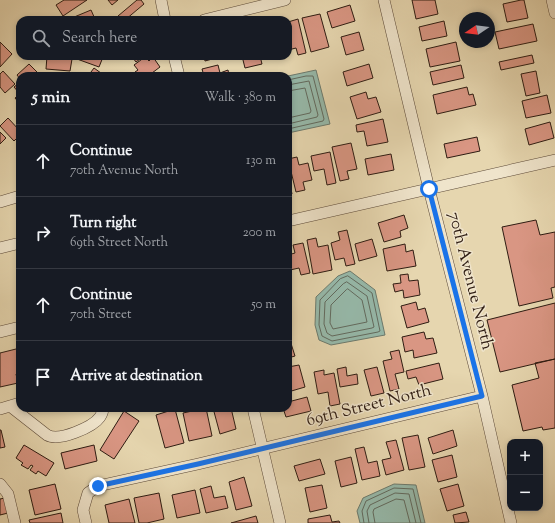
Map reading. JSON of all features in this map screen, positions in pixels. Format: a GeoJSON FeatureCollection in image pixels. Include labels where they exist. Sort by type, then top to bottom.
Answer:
{"type":"FeatureCollection","features":[{"type":"Feature","properties":{"kind":"street"},"geometry":{"type":"LineString","coordinates":[[161,0],[164,16]]}},
{"type":"Feature","properties":{"kind":"street"},"geometry":{"type":"LineString","coordinates":[[220,16],[285,0]]}},
{"type":"Feature","properties":{"kind":"street","name":"70th Avenue North"},"geometry":{"type":"LineString","coordinates":[[384,0],[429,189],[482,396],[511,523]]}},
{"type":"Feature","properties":{"kind":"street"},"geometry":{"type":"LineString","coordinates":[[552,0],[555,13]]}},
{"type":"Feature","properties":{"kind":"street"},"geometry":{"type":"LineString","coordinates":[[175,60],[177,72]]}},
{"type":"Feature","properties":{"kind":"street"},"geometry":{"type":"LineString","coordinates":[[292,221],[555,160]]}},
{"type":"Feature","properties":{"kind":"street"},"geometry":{"type":"LineString","coordinates":[[0,202],[16,197]]}},
{"type":"Feature","properties":{"kind":"street"},"geometry":{"type":"LineString","coordinates":[[0,248],[16,244]]}},
{"type":"Feature","properties":{"kind":"street"},"geometry":{"type":"LineString","coordinates":[[0,332],[16,328]]}},
{"type":"Feature","properties":{"kind":"street","name":"69th Street North"},"geometry":{"type":"LineString","coordinates":[[86,523],[83,510],[88,494],[98,486],[262,449],[482,396]]}},
{"type":"Feature","properties":{"kind":"street"},"geometry":{"type":"LineString","coordinates":[[18,412],[48,435],[54,437],[72,434],[91,425],[101,416],[102,412]]}},
{"type":"Feature","properties":{"kind":"street"},"geometry":{"type":"LineString","coordinates":[[254,412],[280,523]]}},
{"type":"Feature","properties":{"kind":"street"},"geometry":{"type":"LineString","coordinates":[[0,484],[8,494],[15,523]]}},
{"type":"Feature","properties":{"kind":"water"},"geometry":{"type":"Polygon","coordinates":[[[316,70],[330,124],[292,132],[292,75],[316,70]]]}},
{"type":"Feature","properties":{"kind":"water"},"geometry":{"type":"Polygon","coordinates":[[[350,271],[375,290],[385,335],[331,345],[319,340],[315,325],[316,297],[338,276],[350,271]]]}},
{"type":"Feature","properties":{"kind":"water"},"geometry":{"type":"Polygon","coordinates":[[[394,484],[416,485],[425,523],[360,523],[357,511],[363,498],[394,484]]]}},
{"type":"Feature","properties":{"kind":"building"},"geometry":{"type":"Polygon","coordinates":[[[64,0],[87,0],[63,16],[56,5],[64,0]]]}},
{"type":"Feature","properties":{"kind":"building"},"geometry":{"type":"Polygon","coordinates":[[[108,0],[118,0],[112,5],[108,0]]]}},
{"type":"Feature","properties":{"kind":"building"},"geometry":{"type":"Polygon","coordinates":[[[137,0],[141,0],[144,4],[130,16],[118,16],[137,0]]]}},
{"type":"Feature","properties":{"kind":"building"},"geometry":{"type":"Polygon","coordinates":[[[412,0],[435,0],[438,14],[416,19],[412,0]]]}},
{"type":"Feature","properties":{"kind":"building"},"geometry":{"type":"Polygon","coordinates":[[[524,0],[528,18],[507,22],[503,4],[524,0]]]}},
{"type":"Feature","properties":{"kind":"building"},"geometry":{"type":"Polygon","coordinates":[[[350,5],[355,21],[332,28],[327,12],[350,5]]]}},
{"type":"Feature","properties":{"kind":"building"},"geometry":{"type":"Polygon","coordinates":[[[91,10],[94,16],[77,16],[91,10]]]}},
{"type":"Feature","properties":{"kind":"building"},"geometry":{"type":"Polygon","coordinates":[[[320,14],[329,47],[311,52],[302,18],[320,14]]]}},
{"type":"Feature","properties":{"kind":"building"},"geometry":{"type":"Polygon","coordinates":[[[298,19],[306,53],[298,55],[296,48],[292,49],[292,21],[298,19]]]}},
{"type":"Feature","properties":{"kind":"building"},"geometry":{"type":"Polygon","coordinates":[[[444,21],[447,36],[422,41],[419,27],[444,21]]]}},
{"type":"Feature","properties":{"kind":"building"},"geometry":{"type":"Polygon","coordinates":[[[533,24],[537,41],[499,49],[495,32],[533,24]]]}},
{"type":"Feature","properties":{"kind":"building"},"geometry":{"type":"Polygon","coordinates":[[[359,32],[364,50],[346,55],[341,37],[359,32]]]}},
{"type":"Feature","properties":{"kind":"building"},"geometry":{"type":"Polygon","coordinates":[[[0,42],[12,54],[0,67],[0,42]]]}},
{"type":"Feature","properties":{"kind":"building"},"geometry":{"type":"Polygon","coordinates":[[[456,42],[460,61],[430,67],[426,49],[456,42]]]}},
{"type":"Feature","properties":{"kind":"building"},"geometry":{"type":"Polygon","coordinates":[[[532,55],[534,63],[501,70],[499,62],[532,55]]]}},
{"type":"Feature","properties":{"kind":"building"},"geometry":{"type":"Polygon","coordinates":[[[47,60],[72,60],[70,71],[46,69],[47,60]]]}},
{"type":"Feature","properties":{"kind":"building"},"geometry":{"type":"Polygon","coordinates":[[[80,60],[102,60],[99,67],[80,60]]]}},
{"type":"Feature","properties":{"kind":"building"},"geometry":{"type":"Polygon","coordinates":[[[141,60],[155,60],[160,67],[153,72],[135,72],[138,70],[134,65],[141,60]]]}},
{"type":"Feature","properties":{"kind":"building"},"geometry":{"type":"Polygon","coordinates":[[[243,60],[261,60],[262,64],[245,68],[243,60]]]}},
{"type":"Feature","properties":{"kind":"building"},"geometry":{"type":"Polygon","coordinates":[[[29,64],[37,72],[20,72],[29,64]]]}},
{"type":"Feature","properties":{"kind":"building"},"geometry":{"type":"Polygon","coordinates":[[[369,64],[373,78],[347,86],[343,72],[369,64]]]}},
{"type":"Feature","properties":{"kind":"building"},"geometry":{"type":"Polygon","coordinates":[[[218,65],[220,72],[203,72],[202,69],[218,65]]]}},
{"type":"Feature","properties":{"kind":"building"},"geometry":{"type":"Polygon","coordinates":[[[461,65],[464,78],[433,85],[430,72],[461,65]]]}},
{"type":"Feature","properties":{"kind":"building"},"geometry":{"type":"Polygon","coordinates":[[[94,68],[100,72],[91,72],[94,68]]]}},
{"type":"Feature","properties":{"kind":"building"},"geometry":{"type":"Polygon","coordinates":[[[3,71],[15,84],[5,93],[0,87],[0,74],[3,71]]]}},
{"type":"Feature","properties":{"kind":"building"},"geometry":{"type":"Polygon","coordinates":[[[536,71],[540,93],[526,96],[521,74],[536,71]]]}},
{"type":"Feature","properties":{"kind":"building"},"geometry":{"type":"Polygon","coordinates":[[[467,87],[469,95],[473,94],[476,105],[437,114],[433,95],[467,87]]]}},
{"type":"Feature","properties":{"kind":"building"},"geometry":{"type":"Polygon","coordinates":[[[366,92],[368,99],[376,97],[381,112],[357,119],[350,97],[366,92]]]}},
{"type":"Feature","properties":{"kind":"building"},"geometry":{"type":"Polygon","coordinates":[[[547,95],[551,113],[526,118],[522,101],[547,95]]]}},
{"type":"Feature","properties":{"kind":"building"},"geometry":{"type":"Polygon","coordinates":[[[8,118],[16,127],[16,139],[14,141],[0,126],[8,118]]]}},
{"type":"Feature","properties":{"kind":"building"},"geometry":{"type":"Polygon","coordinates":[[[383,119],[388,142],[367,146],[364,131],[357,132],[356,125],[383,119]]]}},
{"type":"Feature","properties":{"kind":"building"},"geometry":{"type":"Polygon","coordinates":[[[550,122],[554,138],[529,145],[525,129],[550,122]]]}},
{"type":"Feature","properties":{"kind":"building"},"geometry":{"type":"Polygon","coordinates":[[[0,132],[6,138],[0,144],[0,132]]]}},
{"type":"Feature","properties":{"kind":"building"},"geometry":{"type":"Polygon","coordinates":[[[477,137],[480,151],[447,158],[444,144],[477,137]]]}},
{"type":"Feature","properties":{"kind":"building"},"geometry":{"type":"Polygon","coordinates":[[[351,143],[357,169],[347,171],[349,179],[340,181],[332,147],[351,143]]]}},
{"type":"Feature","properties":{"kind":"building"},"geometry":{"type":"Polygon","coordinates":[[[330,152],[336,183],[327,185],[324,169],[314,171],[311,156],[330,152]]]}},
{"type":"Feature","properties":{"kind":"building"},"geometry":{"type":"Polygon","coordinates":[[[391,154],[394,170],[368,175],[365,159],[391,154]]]}},
{"type":"Feature","properties":{"kind":"building"},"geometry":{"type":"Polygon","coordinates":[[[297,157],[299,165],[308,163],[312,180],[303,182],[305,190],[296,192],[292,176],[292,158],[297,157]]]}},
{"type":"Feature","properties":{"kind":"building"},"geometry":{"type":"Polygon","coordinates":[[[404,215],[408,228],[400,231],[401,237],[384,242],[378,223],[404,215]]]}},
{"type":"Feature","properties":{"kind":"building"},"geometry":{"type":"Polygon","coordinates":[[[536,220],[540,235],[555,232],[555,287],[551,288],[553,298],[519,306],[502,227],[536,220]]]}},
{"type":"Feature","properties":{"kind":"building"},"geometry":{"type":"Polygon","coordinates":[[[347,230],[355,264],[346,266],[344,258],[335,260],[331,243],[340,240],[338,232],[347,230]]]}},
{"type":"Feature","properties":{"kind":"building"},"geometry":{"type":"Polygon","coordinates":[[[316,238],[318,247],[328,245],[332,270],[313,274],[307,240],[316,238]]]}},
{"type":"Feature","properties":{"kind":"building"},"geometry":{"type":"Polygon","coordinates":[[[372,239],[377,256],[359,261],[355,244],[372,239]]]}},
{"type":"Feature","properties":{"kind":"building"},"geometry":{"type":"Polygon","coordinates":[[[303,243],[310,273],[301,275],[299,268],[292,270],[292,254],[295,253],[293,245],[303,243]]]}},
{"type":"Feature","properties":{"kind":"building"},"geometry":{"type":"Polygon","coordinates":[[[405,244],[406,252],[413,250],[416,266],[387,271],[383,249],[405,244]]]}},
{"type":"Feature","properties":{"kind":"building"},"geometry":{"type":"Polygon","coordinates":[[[408,274],[409,281],[418,280],[420,295],[404,298],[403,290],[395,292],[393,284],[401,283],[400,275],[408,274]]]}},
{"type":"Feature","properties":{"kind":"building"},"geometry":{"type":"Polygon","coordinates":[[[416,302],[418,310],[425,308],[429,322],[407,328],[401,306],[416,302]]]}},
{"type":"Feature","properties":{"kind":"building"},"geometry":{"type":"Polygon","coordinates":[[[555,303],[555,359],[500,372],[487,320],[555,303]]]}},
{"type":"Feature","properties":{"kind":"building"},"geometry":{"type":"Polygon","coordinates":[[[424,332],[426,339],[433,338],[437,353],[414,358],[413,350],[405,352],[402,337],[424,332]]]}},
{"type":"Feature","properties":{"kind":"building"},"geometry":{"type":"Polygon","coordinates":[[[292,347],[295,356],[292,357],[292,347]]]}},
{"type":"Feature","properties":{"kind":"building"},"geometry":{"type":"Polygon","coordinates":[[[16,349],[16,383],[0,387],[0,353],[16,349]]]}},
{"type":"Feature","properties":{"kind":"building"},"geometry":{"type":"Polygon","coordinates":[[[399,350],[404,372],[395,374],[399,389],[390,391],[383,361],[392,359],[390,352],[399,350]]]}},
{"type":"Feature","properties":{"kind":"building"},"geometry":{"type":"Polygon","coordinates":[[[555,359],[555,428],[543,430],[542,427],[523,431],[512,385],[539,378],[535,363],[555,359]]]}},
{"type":"Feature","properties":{"kind":"building"},"geometry":{"type":"Polygon","coordinates":[[[439,363],[443,379],[419,385],[416,377],[408,379],[406,371],[439,363]]]}},
{"type":"Feature","properties":{"kind":"building"},"geometry":{"type":"Polygon","coordinates":[[[299,365],[305,387],[292,391],[292,366],[299,365]]]}},
{"type":"Feature","properties":{"kind":"building"},"geometry":{"type":"Polygon","coordinates":[[[346,367],[347,376],[357,374],[358,384],[340,387],[337,369],[346,367]]]}},
{"type":"Feature","properties":{"kind":"building"},"geometry":{"type":"Polygon","coordinates":[[[377,367],[384,393],[371,396],[364,370],[377,367]]]}},
{"type":"Feature","properties":{"kind":"building"},"geometry":{"type":"Polygon","coordinates":[[[324,370],[324,375],[334,373],[340,404],[330,406],[328,392],[318,394],[314,372],[324,370]]]}},
{"type":"Feature","properties":{"kind":"building"},"geometry":{"type":"Polygon","coordinates":[[[307,397],[311,411],[286,417],[284,412],[292,412],[292,401],[307,397]]]}},
{"type":"Feature","properties":{"kind":"building"},"geometry":{"type":"Polygon","coordinates":[[[123,412],[139,421],[114,459],[100,450],[123,412]]]}},
{"type":"Feature","properties":{"kind":"building"},"geometry":{"type":"Polygon","coordinates":[[[166,412],[176,412],[184,443],[165,448],[156,415],[166,412]]]}},
{"type":"Feature","properties":{"kind":"building"},"geometry":{"type":"Polygon","coordinates":[[[207,412],[212,436],[189,441],[183,413],[207,412]]]}},
{"type":"Feature","properties":{"kind":"building"},"geometry":{"type":"Polygon","coordinates":[[[214,412],[232,412],[236,429],[220,434],[214,412]]]}},
{"type":"Feature","properties":{"kind":"building"},"geometry":{"type":"Polygon","coordinates":[[[0,430],[5,447],[0,448],[0,430]]]}},
{"type":"Feature","properties":{"kind":"building"},"geometry":{"type":"Polygon","coordinates":[[[453,430],[457,446],[433,454],[428,438],[453,430]]]}},
{"type":"Feature","properties":{"kind":"building"},"geometry":{"type":"Polygon","coordinates":[[[418,435],[425,467],[409,470],[402,438],[418,435]]]}},
{"type":"Feature","properties":{"kind":"building"},"geometry":{"type":"Polygon","coordinates":[[[396,440],[404,470],[386,475],[382,460],[391,458],[386,442],[396,440]]]}},
{"type":"Feature","properties":{"kind":"building"},"geometry":{"type":"Polygon","coordinates":[[[24,445],[54,463],[46,476],[38,471],[36,474],[30,470],[33,466],[31,465],[28,469],[21,465],[23,463],[16,458],[24,445]]]}},
{"type":"Feature","properties":{"kind":"building"},"geometry":{"type":"Polygon","coordinates":[[[94,445],[97,461],[65,469],[61,453],[94,445]]]}},
{"type":"Feature","properties":{"kind":"building"},"geometry":{"type":"Polygon","coordinates":[[[364,447],[368,463],[377,461],[380,476],[362,480],[355,449],[364,447]]]}},
{"type":"Feature","properties":{"kind":"building"},"geometry":{"type":"Polygon","coordinates":[[[452,455],[457,477],[438,482],[432,460],[452,455]]]}},
{"type":"Feature","properties":{"kind":"building"},"geometry":{"type":"Polygon","coordinates":[[[351,457],[357,483],[341,487],[335,461],[351,457]]]}},
{"type":"Feature","properties":{"kind":"building"},"geometry":{"type":"Polygon","coordinates":[[[320,459],[325,474],[299,481],[294,466],[320,459]]]}},
{"type":"Feature","properties":{"kind":"building"},"geometry":{"type":"Polygon","coordinates":[[[244,477],[252,506],[236,510],[229,482],[244,477]]]}},
{"type":"Feature","properties":{"kind":"building"},"geometry":{"type":"Polygon","coordinates":[[[55,484],[61,509],[35,515],[29,490],[55,484]]]}},
{"type":"Feature","properties":{"kind":"building"},"geometry":{"type":"Polygon","coordinates":[[[458,484],[464,506],[447,511],[440,489],[458,484]]]}},
{"type":"Feature","properties":{"kind":"building"},"geometry":{"type":"Polygon","coordinates":[[[322,485],[327,508],[310,512],[305,488],[322,485]]]}},
{"type":"Feature","properties":{"kind":"building"},"geometry":{"type":"Polygon","coordinates":[[[211,486],[214,498],[225,496],[228,508],[206,513],[200,489],[211,486]]]}},
{"type":"Feature","properties":{"kind":"building"},"geometry":{"type":"Polygon","coordinates":[[[195,490],[200,513],[177,518],[172,495],[195,490]]]}},
{"type":"Feature","properties":{"kind":"building"},"geometry":{"type":"Polygon","coordinates":[[[159,493],[164,519],[147,523],[139,523],[134,498],[159,493]]]}},
{"type":"Feature","properties":{"kind":"building"},"geometry":{"type":"Polygon","coordinates":[[[5,498],[8,513],[0,515],[0,499],[5,498]]]}},
{"type":"Feature","properties":{"kind":"building"},"geometry":{"type":"Polygon","coordinates":[[[129,499],[135,523],[109,523],[105,505],[129,499]]]}},
{"type":"Feature","properties":{"kind":"building"},"geometry":{"type":"Polygon","coordinates":[[[466,512],[469,522],[455,523],[453,515],[466,512]]]}},
{"type":"Feature","properties":{"kind":"building"},"geometry":{"type":"Polygon","coordinates":[[[61,513],[63,523],[30,523],[29,520],[61,513]]]}},
{"type":"Feature","properties":{"kind":"building"},"geometry":{"type":"Polygon","coordinates":[[[330,515],[332,522],[339,521],[340,523],[308,523],[308,519],[330,515]]]}},
{"type":"Feature","properties":{"kind":"building"},"geometry":{"type":"Polygon","coordinates":[[[256,516],[258,523],[231,523],[256,516]]]}},
{"type":"Feature","properties":{"kind":"route"},"geometry":{"type":"LineString","coordinates":[[98,486],[262,449],[482,396],[429,189]]}}]}
